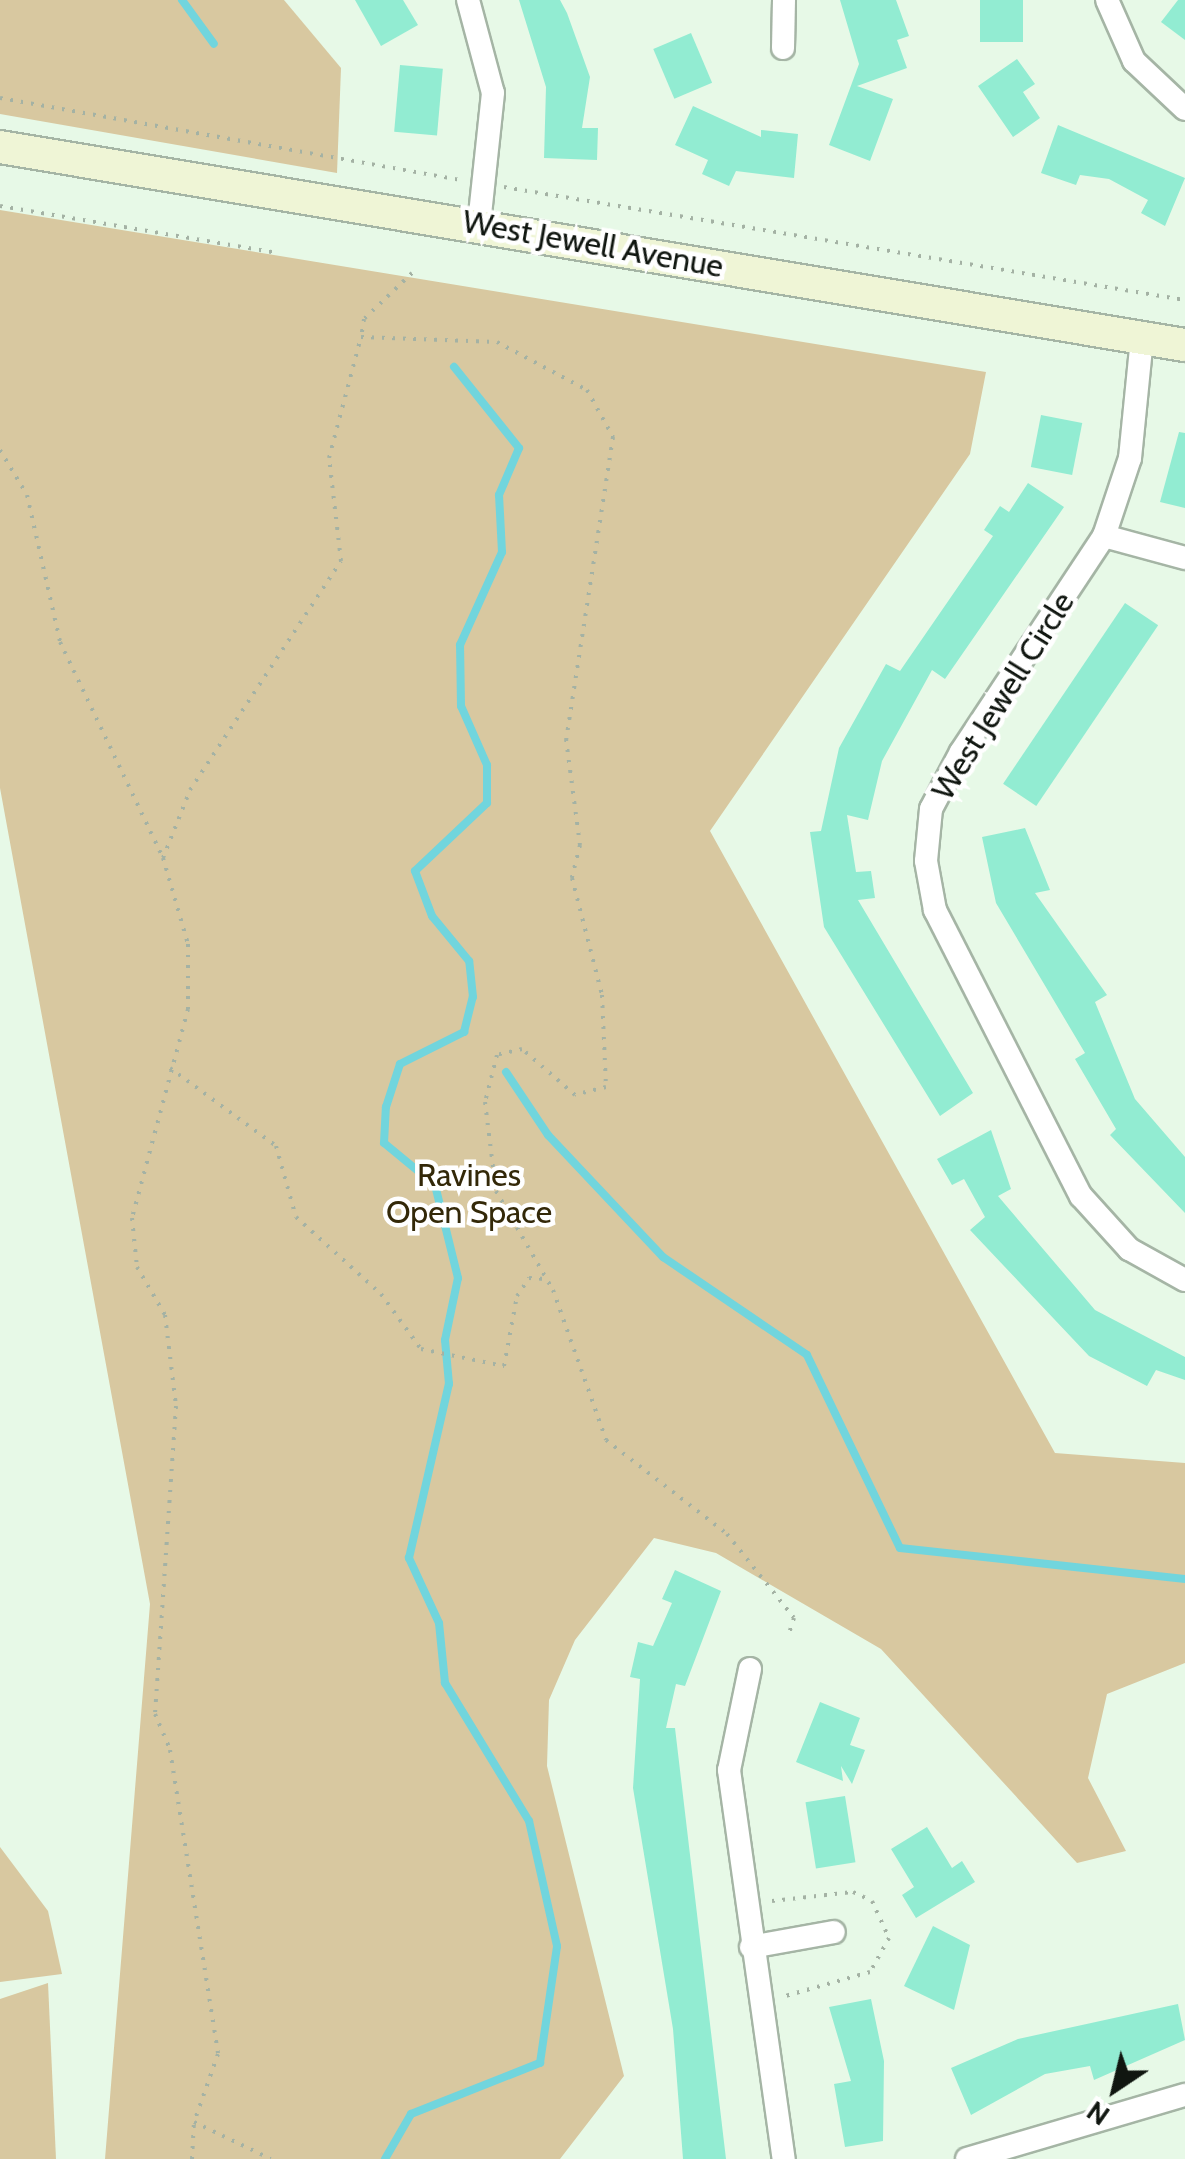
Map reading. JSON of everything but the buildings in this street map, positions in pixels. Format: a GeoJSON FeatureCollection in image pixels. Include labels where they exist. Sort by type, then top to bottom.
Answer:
{"type":"FeatureCollection","features":[{"type":"Feature","properties":{"kind":"main road","name":"West Jewell Avenue"},"geometry":{"type":"LineString","coordinates":[[0,147],[1185,345]]}},
{"type":"Feature","properties":{"kind":"street"},"geometry":{"type":"LineString","coordinates":[[468,0],[493,93],[479,225]]}},
{"type":"Feature","properties":{"kind":"street"},"geometry":{"type":"LineString","coordinates":[[783,48],[784,0]]}},
{"type":"Feature","properties":{"kind":"street"},"geometry":{"type":"LineString","coordinates":[[1107,0],[1134,61],[1185,110]]}},
{"type":"Feature","properties":{"kind":"street","name":"West Jewell Circle"},"geometry":{"type":"LineString","coordinates":[[1142,338],[1130,458],[1104,536],[960,752],[931,809],[926,860],[935,910],[1080,1196],[1129,1249],[1185,1280]]}},
{"type":"Feature","properties":{"kind":"street"},"geometry":{"type":"LineString","coordinates":[[1104,536],[1185,558]]}},
{"type":"Feature","properties":{"kind":"street"},"geometry":{"type":"LineString","coordinates":[[750,1669],[729,1770],[784,2159]]}},
{"type":"Feature","properties":{"kind":"street"},"geometry":{"type":"LineString","coordinates":[[752,1947],[834,1932]]}},
{"type":"Feature","properties":{"kind":"street"},"geometry":{"type":"LineString","coordinates":[[968,2159],[1185,2095]]}},
{"type":"Feature","properties":{"kind":"path"},"geometry":{"type":"LineString","coordinates":[[0,98],[485,184],[1185,300]]}},
{"type":"Feature","properties":{"kind":"path"},"geometry":{"type":"LineString","coordinates":[[0,206],[273,252]]}},
{"type":"Feature","properties":{"kind":"path"},"geometry":{"type":"LineString","coordinates":[[163,858],[190,790],[341,562],[329,458],[364,319],[412,273]]}},
{"type":"Feature","properties":{"kind":"path"},"geometry":{"type":"LineString","coordinates":[[360,337],[496,342],[587,390],[612,437],[566,739],[580,845],[572,878],[602,995],[606,1087],[575,1095],[507,1046],[488,1071],[485,1102],[496,1192],[548,1282],[606,1440],[727,1534],[794,1618],[788,1636]]}},
{"type":"Feature","properties":{"kind":"path"},"geometry":{"type":"LineString","coordinates":[[0,450],[27,496],[60,642],[163,858],[188,944],[188,1009],[132,1218],[137,1266],[164,1315],[176,1406],[155,1714],[170,1750],[218,2054],[194,2122],[192,2159]]}},
{"type":"Feature","properties":{"kind":"path"},"geometry":{"type":"LineString","coordinates":[[170,1068],[276,1146],[282,1178],[296,1216],[381,1294],[420,1348],[504,1366],[517,1296],[529,1278],[548,1282]]}},
{"type":"Feature","properties":{"kind":"path"},"geometry":{"type":"LineString","coordinates":[[194,2122],[271,2159]]}},
{"type":"Feature","properties":{"kind":"green space"},"geometry":{"type":"Polygon","coordinates":[[[0,0],[284,0],[341,68],[337,173],[0,114],[0,0]]]}},
{"type":"Feature","properties":{"kind":"green space","name":"Ravines Open Space"},"geometry":{"type":"Polygon","coordinates":[[[0,210],[986,372],[970,454],[710,831],[1055,1453],[1185,1463],[1185,1663],[1107,1694],[1088,1778],[1126,1851],[1077,1863],[881,1649],[716,1553],[654,1538],[575,1640],[549,1700],[547,1766],[624,2076],[560,2159],[105,2159],[150,1604],[0,788],[0,210]]]}},
{"type":"Feature","properties":{"kind":"green space"},"geometry":{"type":"Polygon","coordinates":[[[0,1847],[48,1911],[62,1974],[0,1982],[0,1847]]]}},
{"type":"Feature","properties":{"kind":"green space"},"geometry":{"type":"Polygon","coordinates":[[[48,1983],[56,2159],[0,2159],[0,1999],[48,1983]]]}},
{"type":"Feature","properties":{"kind":"waterway"},"geometry":{"type":"LineString","coordinates":[[182,0],[214,44]]}},
{"type":"Feature","properties":{"kind":"waterway"},"geometry":{"type":"LineString","coordinates":[[385,2159],[411,2114],[540,2063],[557,1946],[529,1821],[445,1683],[439,1623],[409,1558],[449,1384],[445,1340],[458,1278],[435,1185],[384,1143],[386,1107],[400,1064],[464,1032],[473,997],[469,961],[432,916],[415,871],[487,803],[487,765],[461,706],[460,645],[502,552],[499,495],[519,448],[454,367]]}},
{"type":"Feature","properties":{"kind":"waterway"},"geometry":{"type":"LineString","coordinates":[[506,1072],[548,1135],[663,1257],[807,1355],[900,1548],[1185,1579]]}}]}
